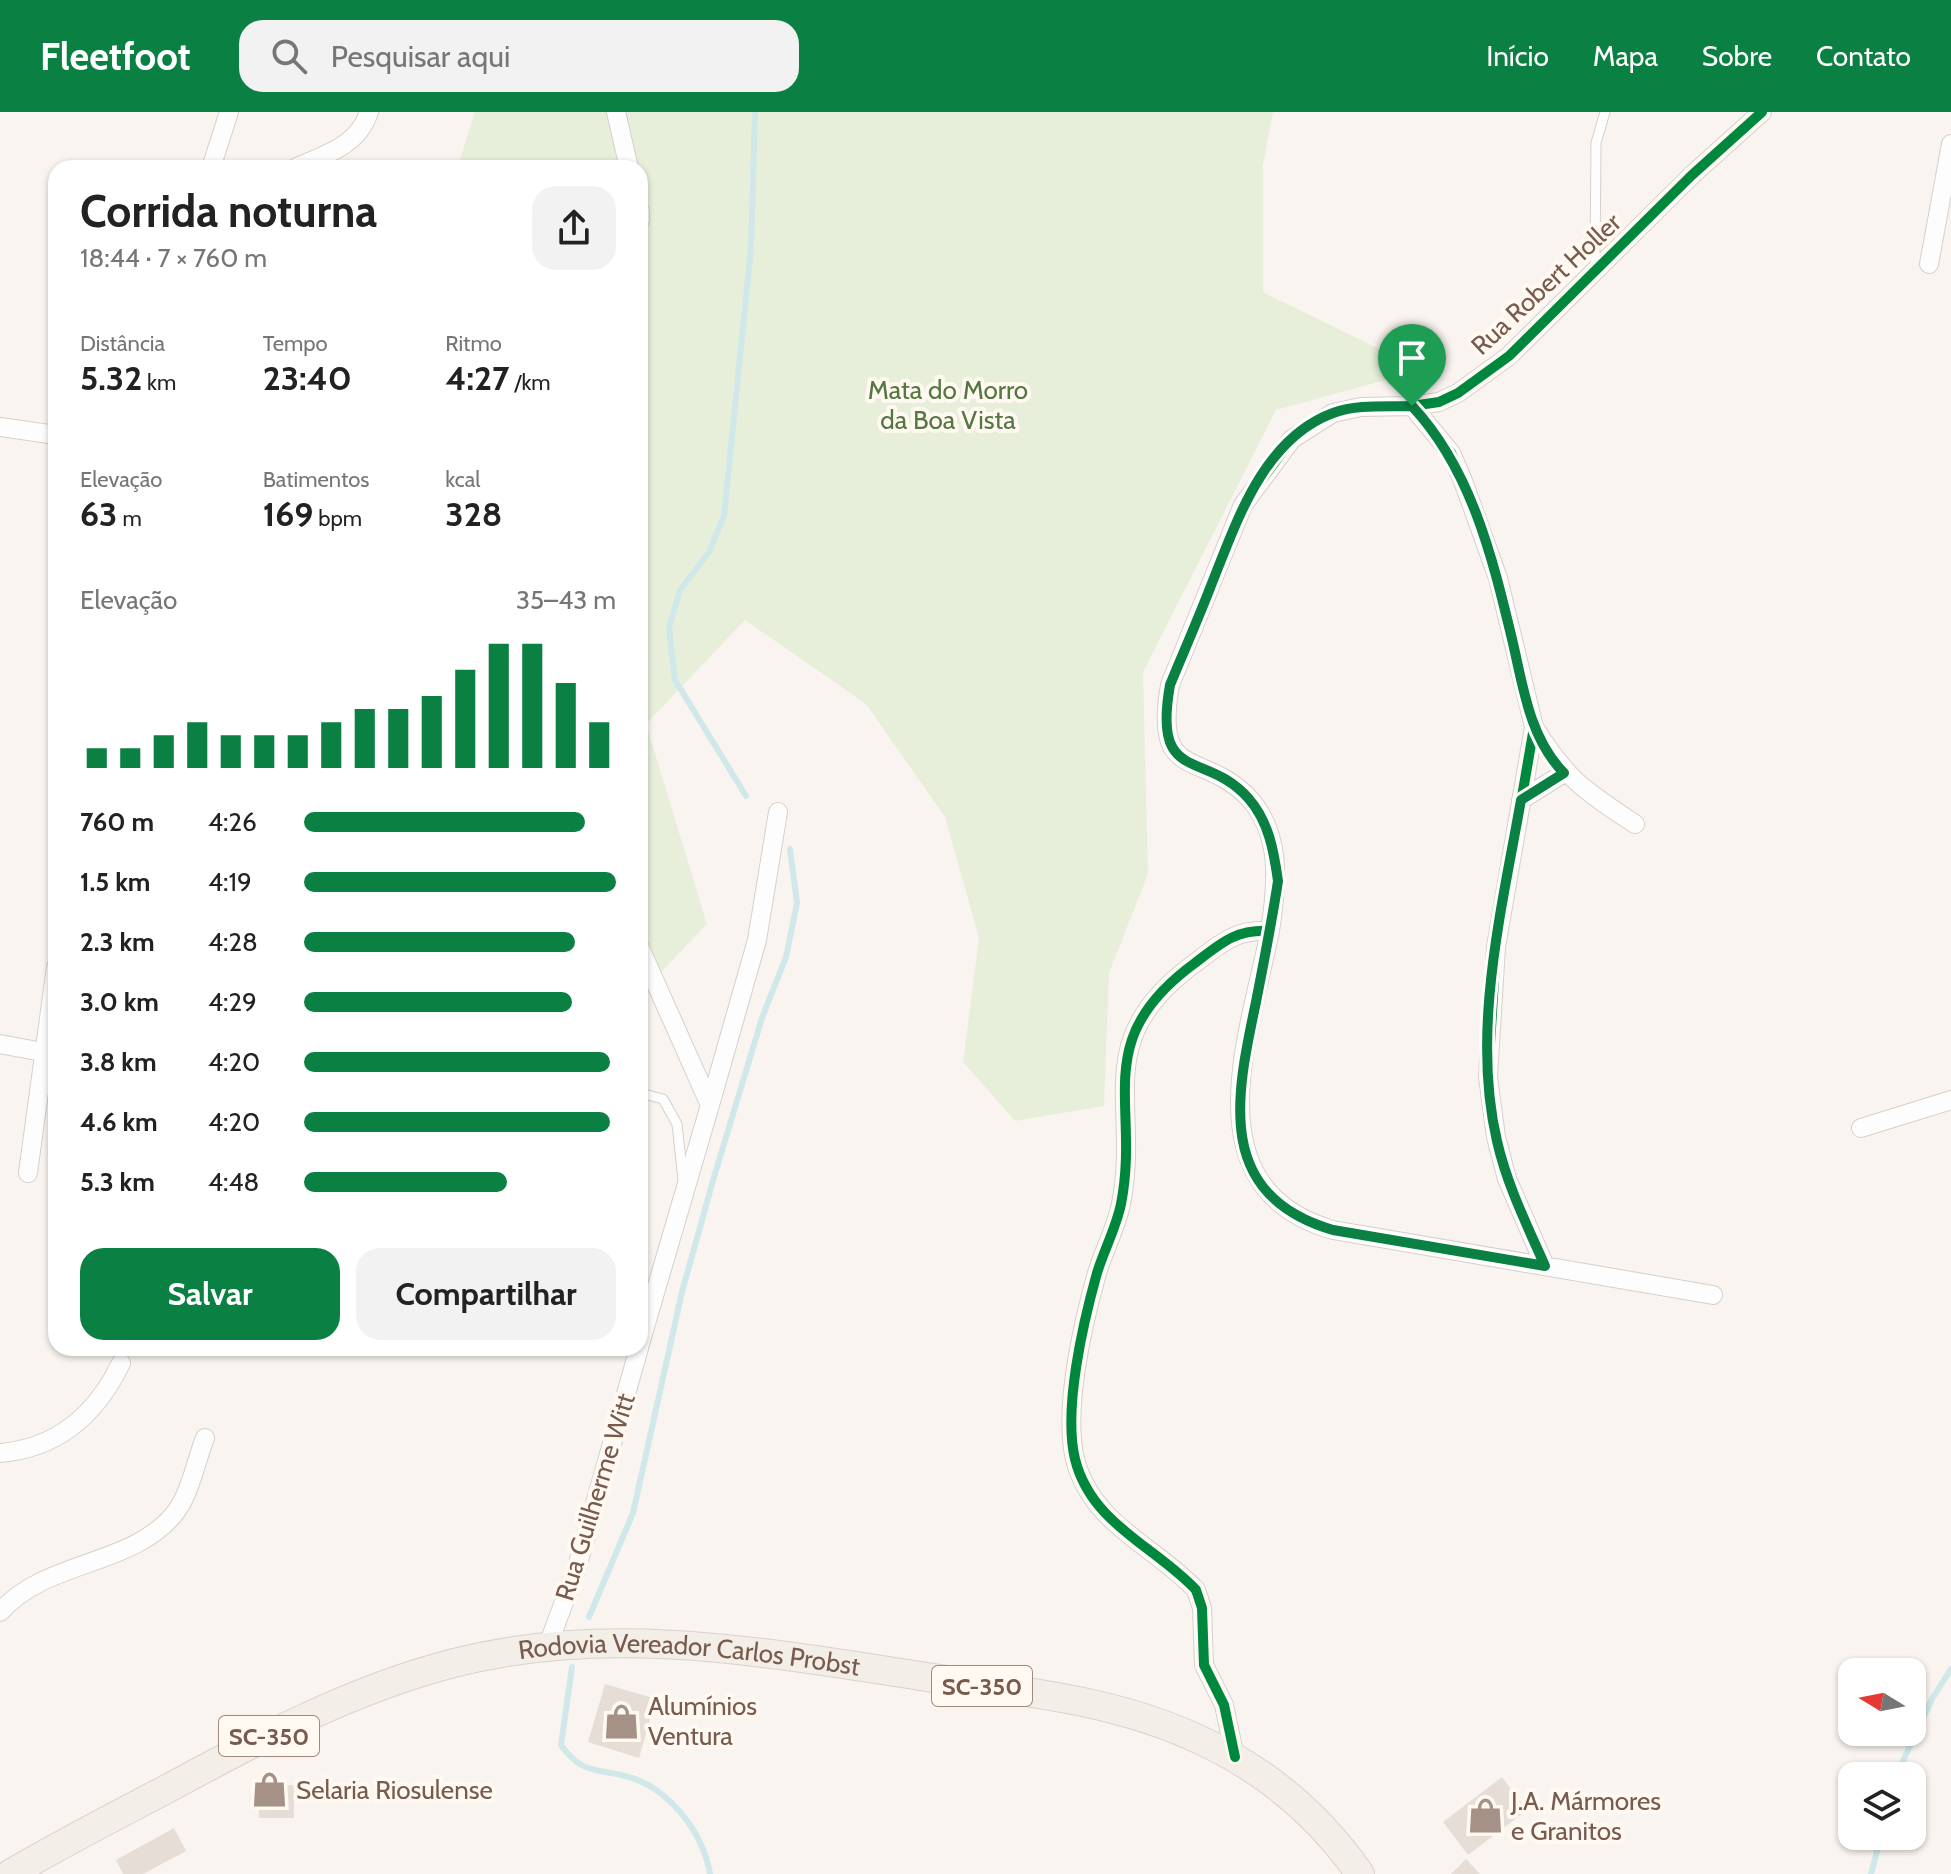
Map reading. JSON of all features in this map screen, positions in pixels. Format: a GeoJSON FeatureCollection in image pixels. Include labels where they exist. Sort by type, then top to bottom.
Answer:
{"type":"FeatureCollection","features":[{"type":"Feature","properties":{"kind":"main road","name":"Rodovia Vereador Carlos Probst"},"geometry":{"type":"LineString","coordinates":[[10,1874],[206,1768],[351,1697],[455,1663],[548,1645],[598,1641],[710,1646],[1080,1701],[1159,1723],[1235,1757],[1285,1792],[1314,1818],[1360,1874]]}},
{"type":"Feature","properties":{"kind":"street"},"geometry":{"type":"LineString","coordinates":[[214,160],[229,112]]}},
{"type":"Feature","properties":{"kind":"street"},"geometry":{"type":"LineString","coordinates":[[313,160],[347,145],[364,127],[369,112]]}},
{"type":"Feature","properties":{"kind":"street"},"geometry":{"type":"LineString","coordinates":[[616,112],[627,160]]}},
{"type":"Feature","properties":{"kind":"street","name":"Rua Robert Holler"},"geometry":{"type":"LineString","coordinates":[[1270,931],[1278,881],[1274,848],[1260,813],[1234,786],[1179,755],[1167,738],[1165,713],[1170,685],[1243,505],[1277,456],[1308,426],[1333,413],[1361,407],[1439,402],[1458,393],[1509,356],[1692,175],[1762,112]]}},
{"type":"Feature","properties":{"kind":"street"},"geometry":{"type":"LineString","coordinates":[[1929,264],[1951,144]]}},
{"type":"Feature","properties":{"kind":"street"},"geometry":{"type":"LineString","coordinates":[[1412,406],[1443,442],[1463,481],[1498,578],[1534,727],[1564,773],[1635,824]]}},
{"type":"Feature","properties":{"kind":"street"},"geometry":{"type":"LineString","coordinates":[[0,427],[48,434]]}},
{"type":"Feature","properties":{"kind":"street"},"geometry":{"type":"LineString","coordinates":[[1534,727],[1496,947],[1488,1077],[1496,1137],[1507,1179],[1545,1266]]}},
{"type":"Feature","properties":{"kind":"street"},"geometry":{"type":"LineString","coordinates":[[1521,800],[1564,773]]}},
{"type":"Feature","properties":{"kind":"street","name":"Rua Guilherme Witt"},"geometry":{"type":"LineString","coordinates":[[648,1318],[757,940],[778,812]]}},
{"type":"Feature","properties":{"kind":"street"},"geometry":{"type":"LineString","coordinates":[[1235,1757],[1224,1705],[1204,1665],[1202,1608],[1196,1590],[1106,1517],[1075,1458],[1073,1412],[1097,1272],[1121,1203],[1125,1062],[1133,1036],[1148,1008],[1170,981],[1238,933],[1270,931],[1240,1078],[1238,1118],[1249,1162],[1272,1200],[1302,1221],[1333,1230],[1713,1295]]}},
{"type":"Feature","properties":{"kind":"street"},"geometry":{"type":"LineString","coordinates":[[648,966],[710,1105]]}},
{"type":"Feature","properties":{"kind":"street"},"geometry":{"type":"LineString","coordinates":[[28,1173],[48,1019]]}},
{"type":"Feature","properties":{"kind":"street"},"geometry":{"type":"LineString","coordinates":[[0,1044],[43,1052]]}},
{"type":"Feature","properties":{"kind":"street"},"geometry":{"type":"LineString","coordinates":[[1861,1128],[1951,1100]]}},
{"type":"Feature","properties":{"kind":"street","name":"Rua Guilherme Witt"},"geometry":{"type":"LineString","coordinates":[[548,1645],[577,1567],[637,1356]]}},
{"type":"Feature","properties":{"kind":"street"},"geometry":{"type":"LineString","coordinates":[[0,1453],[38,1444],[78,1424],[105,1396],[121,1363]]}},
{"type":"Feature","properties":{"kind":"street"},"geometry":{"type":"LineString","coordinates":[[0,1612],[14,1595],[53,1574],[152,1537],[177,1510],[205,1438]]}},
{"type":"Feature","properties":{"kind":"lane"},"geometry":{"type":"LineString","coordinates":[[1595,271],[1596,143],[1605,112]]}},
{"type":"Feature","properties":{"kind":"lane"},"geometry":{"type":"LineString","coordinates":[[648,1095],[663,1099],[677,1124],[684,1194]]}},
{"type":"Feature","properties":{"kind":"green space","name":"Mata do Morro da Boa Vista"},"geometry":{"type":"Polygon","coordinates":[[[475,112],[1273,112],[1263,165],[1263,292],[1422,370],[1276,410],[1143,672],[1148,874],[1109,973],[1104,1106],[1015,1121],[963,1062],[979,938],[945,817],[866,704],[745,620],[648,722],[648,160],[460,160],[475,112]]]}},
{"type":"Feature","properties":{"kind":"green space","name":"Mata do Morro da Boa Vista"},"geometry":{"type":"Polygon","coordinates":[[[648,731],[707,924],[648,986],[648,731]]]}},
{"type":"Feature","properties":{"kind":"building","name":"Alumínios Ventura"},"geometry":{"type":"Polygon","coordinates":[[[605,1684],[656,1699],[639,1758],[588,1742],[605,1684]]]}},
{"type":"Feature","properties":{"kind":"building","name":"J.A. Mármores e Granitos"},"geometry":{"type":"Polygon","coordinates":[[[1502,1777],[1527,1810],[1468,1855],[1443,1822],[1502,1777]]]}},
{"type":"Feature","properties":{"kind":"building"},"geometry":{"type":"Polygon","coordinates":[[[259,1785],[294,1785],[294,1818],[259,1818],[259,1785]]]}},
{"type":"Feature","properties":{"kind":"building"},"geometry":{"type":"Polygon","coordinates":[[[174,1828],[186,1851],[143,1874],[123,1874],[116,1860],[174,1828]]]}},
{"type":"Feature","properties":{"kind":"building"},"geometry":{"type":"Polygon","coordinates":[[[1466,1859],[1480,1874],[1451,1874],[1466,1859]]]}},
{"type":"Feature","properties":{"kind":"waterway"},"geometry":{"type":"LineString","coordinates":[[746,796],[675,680],[669,628],[680,590],[709,552],[724,516],[751,248],[755,112]]}},
{"type":"Feature","properties":{"kind":"waterway"},"geometry":{"type":"LineString","coordinates":[[589,1617],[633,1513],[682,1292],[762,1018],[786,957],[797,903],[790,849]]}},
{"type":"Feature","properties":{"kind":"waterway"},"geometry":{"type":"LineString","coordinates":[[572,1667],[561,1745],[582,1765],[641,1781],[669,1800],[700,1842],[710,1874]]}},
{"type":"Feature","properties":{"kind":"waterway"},"geometry":{"type":"LineString","coordinates":[[1903,1762],[1932,1699],[1951,1669]]}},
{"type":"Feature","properties":{"kind":"waterway"},"geometry":{"type":"LineString","coordinates":[[1871,1874],[1877,1850]]}},
{"type":"Feature","properties":{"kind":"cycle path"},"geometry":{"type":"LineString","coordinates":[[1235,1757],[1224,1705],[1204,1665],[1202,1608],[1196,1590],[1126,1532],[1095,1501],[1083,1481],[1072,1439],[1073,1391],[1086,1316],[1121,1204],[1126,1168],[1125,1074],[1130,1047],[1141,1019],[1162,992],[1195,963],[1238,935],[1270,931],[1275,860],[1267,826],[1247,796],[1230,782],[1185,760],[1175,751],[1168,737],[1170,685],[1243,505],[1292,439],[1333,413],[1361,407],[1439,402],[1458,393],[1509,356],[1692,175],[1762,112]]}},
{"type":"Feature","properties":{"kind":"cycle path"},"geometry":{"type":"LineString","coordinates":[[1412,406],[1451,453],[1463,481],[1498,578],[1534,727],[1496,947],[1488,1077],[1496,1137],[1507,1179],[1545,1266]]}},
{"type":"Feature","properties":{"kind":"place","name":"Alumínios Ventura"},"geometry":{"type":"Point","coordinates":[622,1721]}},
{"type":"Feature","properties":{"kind":"place","name":"Selaria Riosulense"},"geometry":{"type":"Point","coordinates":[270,1790]}},
{"type":"Feature","properties":{"kind":"place","name":"J.A. Mármores e Granitos"},"geometry":{"type":"Point","coordinates":[1485,1816]}},
{"type":"Feature","properties":{"kind":"route"},"geometry":{"type":"LineString","coordinates":[[1412,406],[1451,453],[1463,481],[1498,578],[1534,727],[1564,773],[1521,800],[1496,947],[1490,1014],[1488,1077],[1496,1137],[1507,1179],[1545,1266],[1333,1230],[1302,1221],[1272,1200],[1249,1162],[1238,1118],[1240,1078],[1278,881],[1274,848],[1260,813],[1248,797],[1234,786],[1193,766],[1179,755],[1167,738],[1165,713],[1170,685],[1235,523],[1253,488],[1292,439],[1308,426],[1333,413],[1361,407],[1412,406]]}}]}
